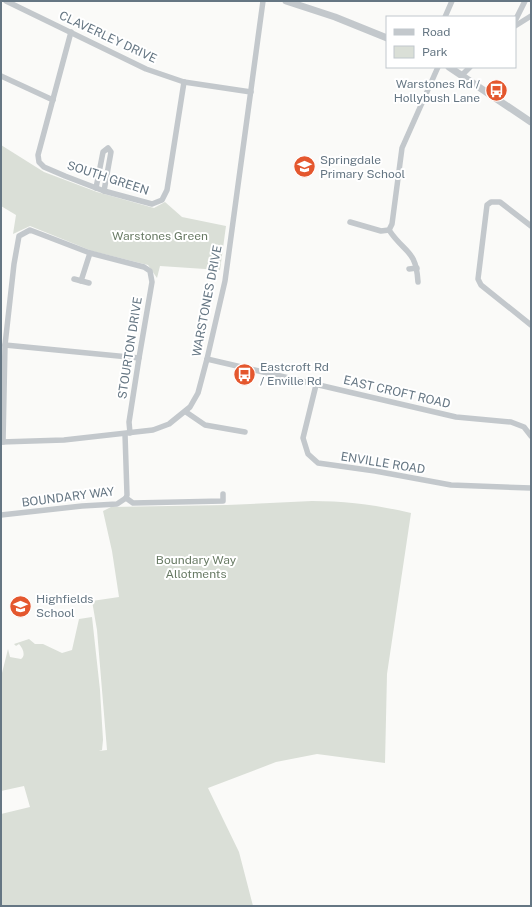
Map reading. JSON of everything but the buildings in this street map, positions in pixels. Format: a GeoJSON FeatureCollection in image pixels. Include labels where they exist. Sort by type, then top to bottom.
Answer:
{"type":"FeatureCollection","features":[{"type":"Feature","properties":{"kind":"street","name":"CLAVERLEY DRIVE"},"geometry":{"type":"LineString","coordinates":[[6,1],[128,61],[184,82],[251,92]]}},
{"type":"Feature","properties":{"kind":"street","name":"WARSTONES DRIVE"},"geometry":{"type":"LineString","coordinates":[[2,442],[64,440],[128,434],[162,427],[186,412],[198,392],[218,316],[227,269],[263,1]]}},
{"type":"Feature","properties":{"kind":"street"},"geometry":{"type":"LineString","coordinates":[[286,1],[294,2],[335,17],[386,38]]}},
{"type":"Feature","properties":{"kind":"street"},"geometry":{"type":"LineString","coordinates":[[445,16],[452,1]]}},
{"type":"Feature","properties":{"kind":"street"},"geometry":{"type":"LineString","coordinates":[[516,19],[525,1]]}},
{"type":"Feature","properties":{"kind":"street"},"geometry":{"type":"LineString","coordinates":[[516,25],[531,16]]}},
{"type":"Feature","properties":{"kind":"street"},"geometry":{"type":"LineString","coordinates":[[1,76],[53,100],[71,32]]}},
{"type":"Feature","properties":{"kind":"street"},"geometry":{"type":"LineString","coordinates":[[389,230],[392,224],[402,148],[438,68]]}},
{"type":"Feature","properties":{"kind":"street"},"geometry":{"type":"LineString","coordinates":[[451,68],[531,122]]}},
{"type":"Feature","properties":{"kind":"street"},"geometry":{"type":"LineString","coordinates":[[462,75],[469,68]]}},
{"type":"Feature","properties":{"kind":"street","name":"SOUTH GREEN"},"geometry":{"type":"LineString","coordinates":[[53,100],[38,154],[39,162],[48,170],[104,191],[152,204],[162,200],[167,190],[184,82]]}},
{"type":"Feature","properties":{"kind":"street"},"geometry":{"type":"LineString","coordinates":[[96,188],[103,152],[108,148],[111,152],[104,191]]}},
{"type":"Feature","properties":{"kind":"street"},"geometry":{"type":"LineString","coordinates":[[531,226],[500,202],[491,202],[487,205],[478,279],[481,285],[531,325]]}},
{"type":"Feature","properties":{"kind":"street"},"geometry":{"type":"LineString","coordinates":[[350,222],[381,231],[389,230]]}},
{"type":"Feature","properties":{"kind":"street"},"geometry":{"type":"LineString","coordinates":[[2,442],[4,345],[16,246],[19,236],[26,230],[35,231],[90,254],[81,281]]}},
{"type":"Feature","properties":{"kind":"street"},"geometry":{"type":"LineString","coordinates":[[389,230],[398,244],[412,254],[417,268],[418,282]]}},
{"type":"Feature","properties":{"kind":"street","name":"STOURTON DRIVE"},"geometry":{"type":"LineString","coordinates":[[90,254],[146,268],[150,271],[152,282],[128,434],[128,495],[126,498]]}},
{"type":"Feature","properties":{"kind":"street"},"geometry":{"type":"LineString","coordinates":[[409,269],[417,268]]}},
{"type":"Feature","properties":{"kind":"street"},"geometry":{"type":"LineString","coordinates":[[74,279],[89,283]]}},
{"type":"Feature","properties":{"kind":"street"},"geometry":{"type":"LineString","coordinates":[[4,345],[139,358]]}},
{"type":"Feature","properties":{"kind":"street","name":"EAST CROFT ROAD"},"geometry":{"type":"LineString","coordinates":[[207,360],[456,417],[512,422],[524,427],[531,436]]}},
{"type":"Feature","properties":{"kind":"street","name":"ENVILLE ROAD"},"geometry":{"type":"LineString","coordinates":[[316,385],[303,438],[308,454],[318,463],[375,471],[451,485],[531,488]]}},
{"type":"Feature","properties":{"kind":"street"},"geometry":{"type":"LineString","coordinates":[[186,412],[205,425],[245,432]]}},
{"type":"Feature","properties":{"kind":"street","name":"BOUNDARY WAY"},"geometry":{"type":"LineString","coordinates":[[1,515],[82,506],[117,504],[126,498],[133,503],[223,501],[223,494]]}},
{"type":"Feature","properties":{"kind":"green space","name":"Warstones Green"},"geometry":{"type":"Polygon","coordinates":[[[1,145],[44,172],[97,192],[154,208],[165,202],[182,217],[226,226],[220,270],[160,266],[157,278],[148,265],[92,251],[30,226],[13,234],[16,215],[1,206],[1,145]]]}},
{"type":"Feature","properties":{"kind":"green space","name":"Boundary Way Allotments"},"geometry":{"type":"Polygon","coordinates":[[[312,501],[362,504],[411,513],[387,674],[385,763],[317,754],[276,762],[208,788],[239,852],[253,906],[1,906],[1,814],[30,807],[24,786],[1,791],[1,677],[8,649],[10,657],[21,659],[23,658],[24,654],[23,650],[19,644],[16,646],[14,644],[29,639],[35,644],[43,644],[62,653],[72,650],[79,619],[92,617],[100,690],[103,740],[102,750],[99,751],[107,750],[97,630],[92,601],[119,597],[112,551],[103,511],[111,507],[227,505],[312,501]]]}},
{"type":"Feature","properties":{"kind":"place","name":"Warstones Rd / Hollybush Lane"},"geometry":{"type":"Point","coordinates":[496,91]}},
{"type":"Feature","properties":{"kind":"place","name":"Springdale Primary School"},"geometry":{"type":"Point","coordinates":[304,167]}},
{"type":"Feature","properties":{"kind":"place","name":"Eastcroft Rd / Enville Rd"},"geometry":{"type":"Point","coordinates":[244,374]}},
{"type":"Feature","properties":{"kind":"place","name":"Highfields School"},"geometry":{"type":"Point","coordinates":[21,606]}}]}
